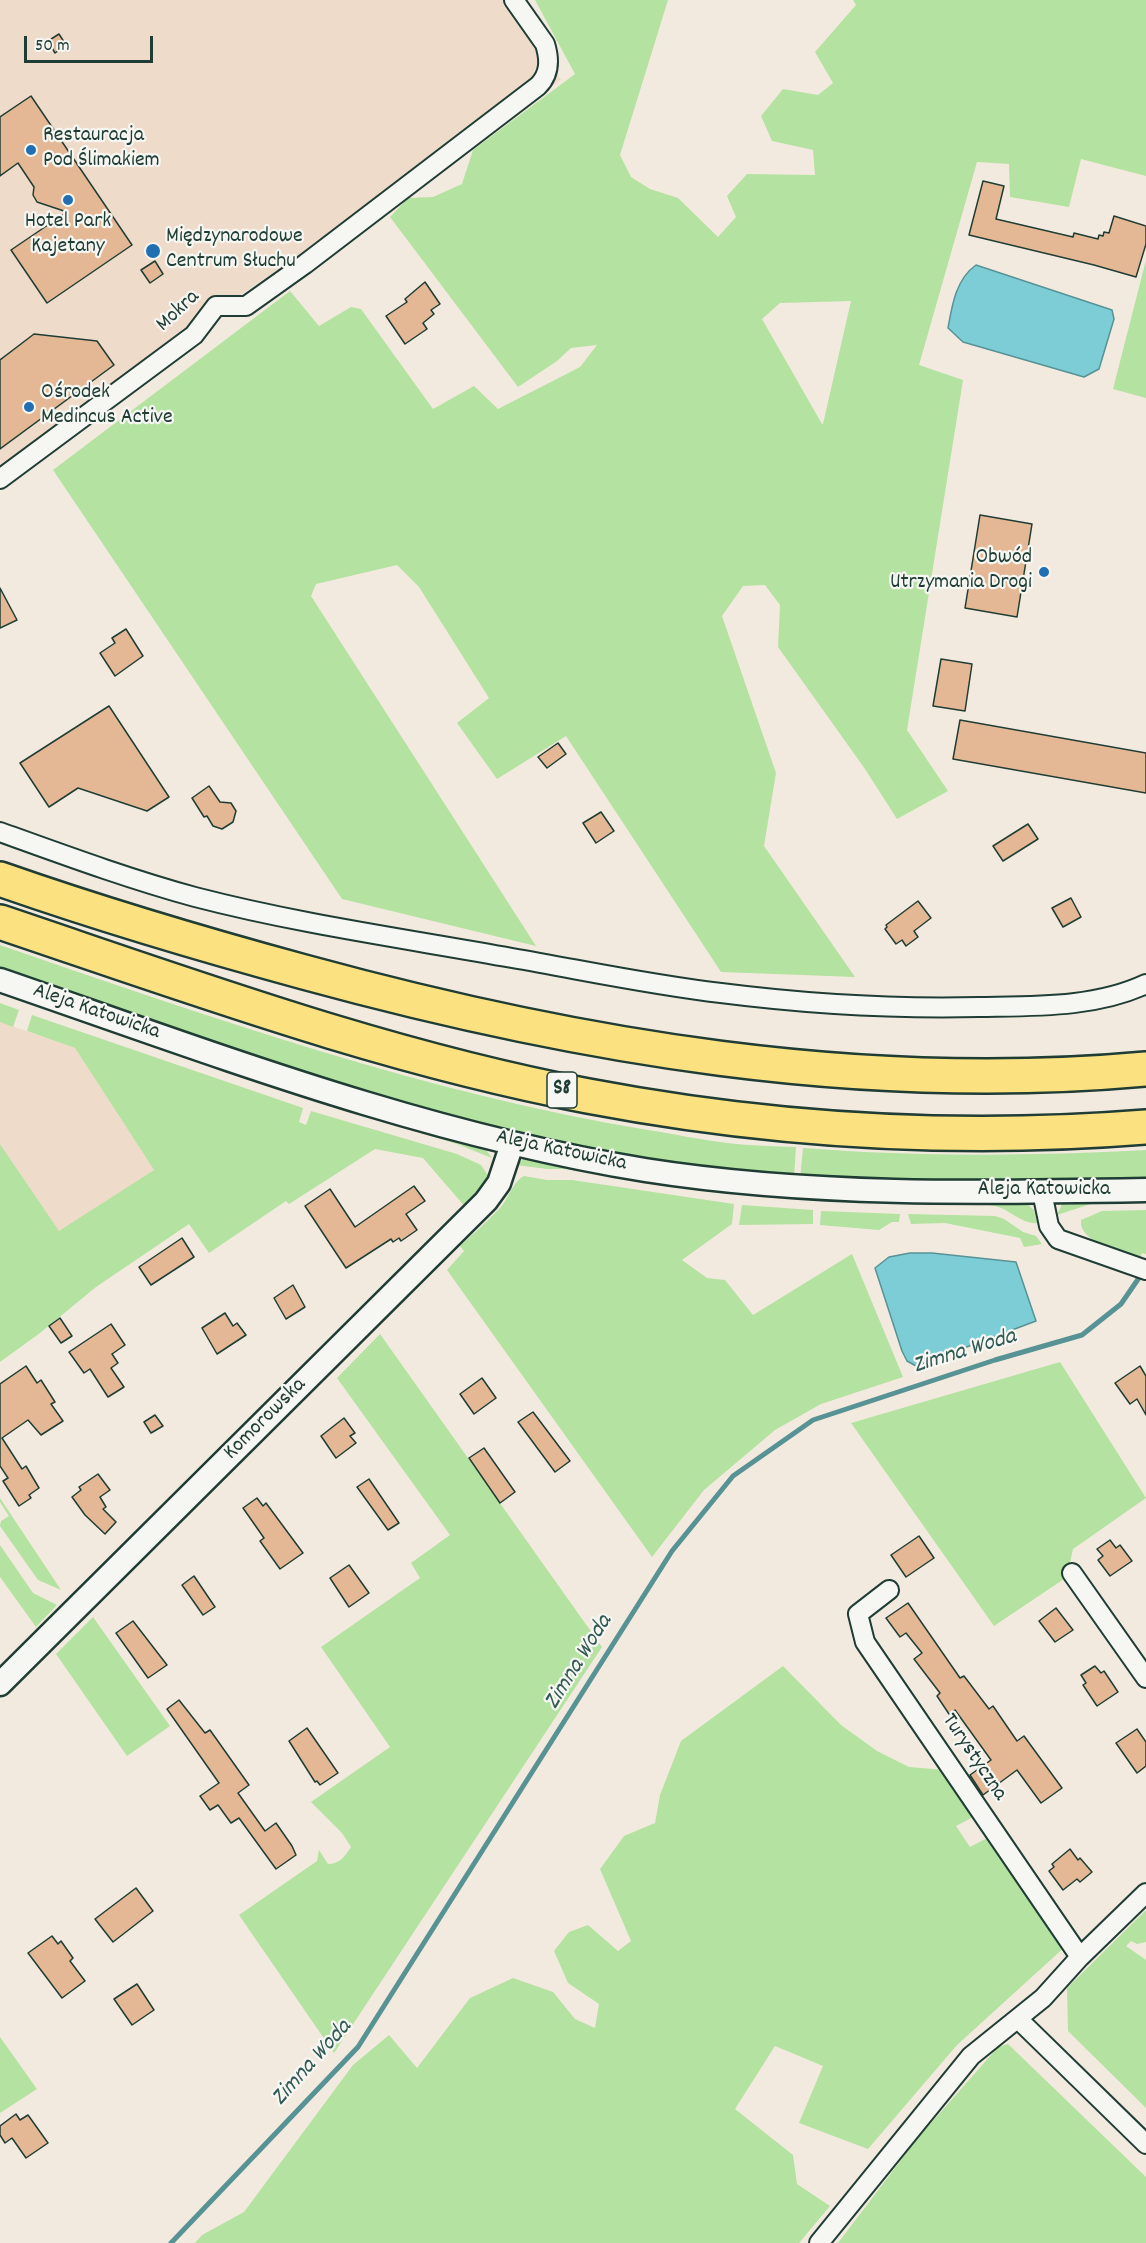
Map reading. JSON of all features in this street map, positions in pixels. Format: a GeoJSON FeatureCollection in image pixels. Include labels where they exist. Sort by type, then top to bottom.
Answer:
{"type":"FeatureCollection","features":[{"type":"Feature","properties":{"kind":"highway"},"geometry":{"type":"LineString","coordinates":[[0,879],[146,927],[373,991],[487,1019],[617,1043],[764,1065],[922,1076],[1048,1076],[1146,1069]]}},
{"type":"Feature","properties":{"kind":"highway","name":"S8"},"geometry":{"type":"LineString","coordinates":[[0,922],[354,1038],[474,1070],[586,1096],[734,1119],[854,1130],[986,1134],[1053,1133],[1146,1127]]}},
{"type":"Feature","properties":{"kind":"street","name":"Mokra"},"geometry":{"type":"LineString","coordinates":[[0,479],[189,339],[216,306],[246,306],[305,264],[538,86],[548,74],[548,53],[545,44],[514,0]]}},
{"type":"Feature","properties":{"kind":"street"},"geometry":{"type":"LineString","coordinates":[[0,832],[95,867],[144,882],[266,913],[719,993],[854,1006],[938,1008],[1008,1006],[1100,999],[1118,996],[1146,984]]}},
{"type":"Feature","properties":{"kind":"street","name":"Aleja Katowicka"},"geometry":{"type":"LineString","coordinates":[[0,980],[324,1091],[403,1115],[512,1143],[647,1170],[752,1183],[891,1191],[1146,1190]]}},
{"type":"Feature","properties":{"kind":"street","name":"Komorowska"},"geometry":{"type":"LineString","coordinates":[[0,1684],[486,1201],[499,1183],[512,1143]]}},
{"type":"Feature","properties":{"kind":"street"},"geometry":{"type":"LineString","coordinates":[[1042,1192],[1047,1220],[1052,1233],[1058,1239],[1138,1267]]}},
{"type":"Feature","properties":{"kind":"street"},"geometry":{"type":"LineString","coordinates":[[1072,1573],[1146,1678]]}},
{"type":"Feature","properties":{"kind":"street","name":"Turystyczna"},"geometry":{"type":"LineString","coordinates":[[890,1590],[858,1614],[865,1642],[1080,1957]]}},
{"type":"Feature","properties":{"kind":"street"},"geometry":{"type":"LineString","coordinates":[[819,2243],[971,2056],[1043,1998],[1080,1957],[1146,1893]]}},
{"type":"Feature","properties":{"kind":"street"},"geometry":{"type":"LineString","coordinates":[[1018,2019],[1146,2144]]}},
{"type":"Feature","properties":{"kind":"shaded area","name":"Międzynarodowe Centrum Słuchu"},"geometry":{"type":"Polygon","coordinates":[[[0,0],[506,0],[561,80],[237,297],[0,472],[0,0]]]}},
{"type":"Feature","properties":{"kind":"shaded area"},"geometry":{"type":"Polygon","coordinates":[[[0,1022],[75,1048],[154,1170],[59,1232],[0,1144],[0,1022]]]}},
{"type":"Feature","properties":{"kind":"green space"},"geometry":{"type":"Polygon","coordinates":[[[535,0],[668,0],[620,155],[631,177],[650,189],[678,198],[718,237],[736,217],[727,196],[747,174],[815,175],[813,150],[772,141],[761,116],[783,89],[818,95],[833,83],[815,52],[856,5],[853,0],[1146,0],[1146,176],[1081,159],[1069,207],[1010,197],[1009,164],[977,162],[919,365],[963,380],[907,730],[948,791],[897,819],[865,769],[778,647],[780,605],[765,585],[743,586],[722,616],[776,773],[764,846],[855,977],[721,972],[566,736],[497,779],[457,723],[489,698],[419,587],[397,565],[316,584],[311,596],[536,946],[342,899],[53,470],[290,291],[319,326],[351,307],[361,309],[433,409],[474,386],[498,409],[580,367],[597,345],[571,348],[557,361],[518,387],[390,217],[408,198],[433,197],[462,184],[473,150],[575,74],[535,0]],[[851,301],[780,303],[762,319],[823,424],[851,301]]]}},
{"type":"Feature","properties":{"kind":"green space"},"geometry":{"type":"Polygon","coordinates":[[[1146,260],[1146,398],[1113,389],[1146,260]]]}},
{"type":"Feature","properties":{"kind":"green space"},"geometry":{"type":"Polygon","coordinates":[[[0,945],[239,1026],[482,1096],[698,1139],[745,1145],[796,1147],[794,1177],[662,1162],[563,1146],[396,1102],[264,1060],[0,970],[0,945]]]}},
{"type":"Feature","properties":{"kind":"green space"},"geometry":{"type":"Polygon","coordinates":[[[0,1003],[19,1010],[13,1027],[0,1022],[0,1003]]]}},
{"type":"Feature","properties":{"kind":"green space"},"geometry":{"type":"Polygon","coordinates":[[[44,1005],[306,1096],[306,1099],[40,1007],[44,1005]]]}},
{"type":"Feature","properties":{"kind":"green space"},"geometry":{"type":"Polygon","coordinates":[[[32,1015],[303,1108],[299,1122],[306,1125],[311,1111],[457,1154],[481,1165],[487,1174],[491,1175],[467,1209],[423,1158],[375,1149],[289,1204],[286,1201],[209,1253],[189,1224],[96,1287],[0,1362],[0,1144],[59,1231],[154,1170],[75,1048],[27,1031],[32,1015]]]}},
{"type":"Feature","properties":{"kind":"green space"},"geometry":{"type":"Polygon","coordinates":[[[318,1099],[484,1147],[492,1158],[457,1144],[315,1101],[318,1099]]]}},
{"type":"Feature","properties":{"kind":"green space"},"geometry":{"type":"Polygon","coordinates":[[[803,1148],[975,1155],[1146,1150],[1146,1181],[905,1182],[800,1179],[803,1148]]]}},
{"type":"Feature","properties":{"kind":"green space"},"geometry":{"type":"Polygon","coordinates":[[[526,1157],[733,1191],[735,1194],[659,1185],[566,1169],[516,1165],[526,1157]]]}},
{"type":"Feature","properties":{"kind":"green space"},"geometry":{"type":"Polygon","coordinates":[[[524,1176],[547,1180],[572,1180],[734,1204],[732,1224],[682,1260],[707,1278],[725,1280],[753,1315],[852,1254],[903,1377],[821,1404],[775,1430],[704,1490],[652,1557],[447,1270],[464,1251],[460,1246],[499,1209],[516,1182],[524,1176]]]}},
{"type":"Feature","properties":{"kind":"green space"},"geometry":{"type":"Polygon","coordinates":[[[911,1202],[1026,1203],[1034,1210],[1037,1223],[1026,1222],[995,1206],[964,1203],[910,1204],[911,1202]]]}},
{"type":"Feature","properties":{"kind":"green space"},"geometry":{"type":"Polygon","coordinates":[[[1063,1202],[1097,1202],[1057,1215],[1063,1202]]]}},
{"type":"Feature","properties":{"kind":"green space"},"geometry":{"type":"Polygon","coordinates":[[[742,1205],[813,1210],[813,1224],[739,1225],[742,1205]]]}},
{"type":"Feature","properties":{"kind":"green space"},"geometry":{"type":"Polygon","coordinates":[[[1146,1210],[1146,1254],[1142,1253],[1140,1258],[1094,1241],[1082,1228],[1081,1220],[1102,1211],[1146,1210]]]}},
{"type":"Feature","properties":{"kind":"green space"},"geometry":{"type":"Polygon","coordinates":[[[821,1211],[900,1214],[899,1222],[892,1222],[879,1230],[820,1225],[821,1211]]]}},
{"type":"Feature","properties":{"kind":"green space"},"geometry":{"type":"Polygon","coordinates":[[[908,1214],[995,1216],[1004,1219],[1023,1232],[1036,1236],[1042,1244],[1024,1247],[1020,1238],[945,1223],[911,1224],[908,1214]]]}},
{"type":"Feature","properties":{"kind":"green space"},"geometry":{"type":"Polygon","coordinates":[[[380,1334],[602,1647],[334,2053],[239,1915],[317,1861],[319,1850],[328,1864],[332,1864],[342,1859],[351,1847],[342,1833],[311,1802],[390,1747],[321,1647],[420,1578],[411,1563],[450,1535],[337,1378],[380,1334]]]}},
{"type":"Feature","properties":{"kind":"green space"},"geometry":{"type":"Polygon","coordinates":[[[1060,1362],[1146,1498],[1073,1549],[1067,1577],[994,1626],[851,1423],[1060,1362]]]}},
{"type":"Feature","properties":{"kind":"green space"},"geometry":{"type":"Polygon","coordinates":[[[0,1498],[61,1590],[38,1580],[0,1526],[1,1521],[9,1516],[0,1498]]]}},
{"type":"Feature","properties":{"kind":"green space"},"geometry":{"type":"Polygon","coordinates":[[[0,1545],[33,1593],[57,1605],[36,1627],[0,1577],[0,1545]]]}},
{"type":"Feature","properties":{"kind":"green space"},"geometry":{"type":"Polygon","coordinates":[[[93,1617],[170,1726],[127,1756],[56,1654],[93,1617]]]}},
{"type":"Feature","properties":{"kind":"green space"},"geometry":{"type":"Polygon","coordinates":[[[783,1666],[841,1725],[877,1751],[909,1767],[945,1770],[977,1815],[956,1826],[970,1847],[991,1836],[1067,1945],[957,2045],[868,2149],[799,2123],[823,2066],[775,2046],[735,2109],[793,2155],[797,2184],[830,2206],[799,2243],[195,2243],[202,2235],[244,2212],[353,2065],[389,2035],[417,2068],[470,1998],[513,1978],[553,1992],[575,2019],[595,2028],[599,2004],[568,1983],[554,1951],[569,1932],[588,1925],[618,1951],[631,1941],[600,1869],[624,1836],[655,1823],[660,1795],[681,1741],[783,1666]]]}},
{"type":"Feature","properties":{"kind":"green space"},"geometry":{"type":"Polygon","coordinates":[[[1146,1910],[1146,1942],[1137,1944],[1131,1941],[1126,1946],[1146,1960],[1146,2108],[1068,2031],[1067,1988],[1146,1910]]]}},
{"type":"Feature","properties":{"kind":"green space"},"geometry":{"type":"Polygon","coordinates":[[[0,2037],[37,2089],[0,2113],[0,2037]]]}},
{"type":"Feature","properties":{"kind":"green space"},"geometry":{"type":"Polygon","coordinates":[[[1008,2044],[1146,2177],[1146,2243],[838,2243],[917,2139],[998,2047],[1008,2044]]]}},
{"type":"Feature","properties":{"kind":"water"},"geometry":{"type":"Polygon","coordinates":[[[976,265],[1112,310],[1114,319],[1099,369],[1084,377],[963,342],[948,328],[959,285],[976,265]]]}},
{"type":"Feature","properties":{"kind":"water"},"geometry":{"type":"Polygon","coordinates":[[[910,1253],[932,1253],[1016,1262],[1036,1321],[916,1366],[907,1361],[902,1351],[875,1268],[889,1257],[910,1253]]]}},
{"type":"Feature","properties":{"kind":"building"},"geometry":{"type":"Polygon","coordinates":[[[59,34],[66,45],[55,53],[48,41],[59,34]]]}},
{"type":"Feature","properties":{"kind":"building","name":"Hotel Park Kajetany"},"geometry":{"type":"Polygon","coordinates":[[[31,96],[132,245],[47,303],[11,250],[67,212],[37,202],[33,195],[34,187],[18,163],[0,176],[0,117],[31,96]]]}},
{"type":"Feature","properties":{"kind":"building"},"geometry":{"type":"Polygon","coordinates":[[[983,181],[1004,186],[996,219],[1073,237],[1074,233],[1098,239],[1099,235],[1103,236],[1104,232],[1109,233],[1114,216],[1146,226],[1146,244],[1136,277],[969,235],[983,181]]]}},
{"type":"Feature","properties":{"kind":"building"},"geometry":{"type":"Polygon","coordinates":[[[155,261],[163,274],[150,283],[141,270],[155,261]]]}},
{"type":"Feature","properties":{"kind":"building"},"geometry":{"type":"Polygon","coordinates":[[[425,282],[440,304],[431,310],[434,314],[423,323],[427,329],[405,344],[386,316],[407,302],[405,299],[425,282]]]}},
{"type":"Feature","properties":{"kind":"building","name":"Ośrodek Medincus Active"},"geometry":{"type":"Polygon","coordinates":[[[34,334],[97,341],[114,365],[0,449],[0,360],[34,334]]]}},
{"type":"Feature","properties":{"kind":"building"},"geometry":{"type":"Polygon","coordinates":[[[980,515],[1032,524],[1017,617],[965,608],[980,515]]]}},
{"type":"Feature","properties":{"kind":"building"},"geometry":{"type":"Polygon","coordinates":[[[0,588],[17,620],[0,628],[0,588]]]}},
{"type":"Feature","properties":{"kind":"building"},"geometry":{"type":"Polygon","coordinates":[[[126,629],[143,656],[115,676],[100,653],[115,643],[112,638],[126,629]]]}},
{"type":"Feature","properties":{"kind":"building"},"geometry":{"type":"Polygon","coordinates":[[[941,659],[972,664],[965,711],[933,706],[941,659]]]}},
{"type":"Feature","properties":{"kind":"building"},"geometry":{"type":"Polygon","coordinates":[[[109,706],[169,797],[147,811],[78,788],[49,807],[20,763],[109,706]]]}},
{"type":"Feature","properties":{"kind":"building"},"geometry":{"type":"Polygon","coordinates":[[[960,720],[1146,753],[1146,793],[953,759],[960,720]]]}},
{"type":"Feature","properties":{"kind":"building"},"geometry":{"type":"Polygon","coordinates":[[[558,743],[566,754],[547,768],[538,757],[558,743]]]}},
{"type":"Feature","properties":{"kind":"building"},"geometry":{"type":"Polygon","coordinates":[[[209,786],[220,802],[231,803],[236,811],[233,822],[222,829],[213,826],[207,816],[204,817],[192,798],[209,786]]]}},
{"type":"Feature","properties":{"kind":"building"},"geometry":{"type":"Polygon","coordinates":[[[601,812],[614,831],[596,843],[583,823],[601,812]]]}},
{"type":"Feature","properties":{"kind":"building"},"geometry":{"type":"Polygon","coordinates":[[[1028,824],[1038,839],[1003,861],[993,846],[1028,824]]]}},
{"type":"Feature","properties":{"kind":"building"},"geometry":{"type":"Polygon","coordinates":[[[1071,898],[1081,917],[1063,927],[1052,908],[1071,898]]]}},
{"type":"Feature","properties":{"kind":"building"},"geometry":{"type":"Polygon","coordinates":[[[918,901],[931,918],[914,931],[918,937],[906,946],[902,940],[896,944],[885,929],[886,925],[918,901]]]}},
{"type":"Feature","properties":{"kind":"building"},"geometry":{"type":"Polygon","coordinates":[[[414,1186],[425,1201],[406,1214],[417,1230],[401,1241],[399,1238],[393,1242],[391,1239],[346,1268],[305,1206],[330,1189],[355,1227],[414,1186]]]}},
{"type":"Feature","properties":{"kind":"building"},"geometry":{"type":"Polygon","coordinates":[[[182,1238],[194,1257],[151,1285],[139,1267],[182,1238]]]}},
{"type":"Feature","properties":{"kind":"building"},"geometry":{"type":"Polygon","coordinates":[[[293,1285],[305,1307],[286,1319],[274,1298],[293,1285]]]}},
{"type":"Feature","properties":{"kind":"building"},"geometry":{"type":"Polygon","coordinates":[[[225,1313],[233,1326],[237,1323],[246,1335],[217,1354],[202,1328],[225,1313]]]}},
{"type":"Feature","properties":{"kind":"building"},"geometry":{"type":"Polygon","coordinates":[[[60,1318],[72,1336],[61,1343],[49,1326],[60,1318]]]}},
{"type":"Feature","properties":{"kind":"building"},"geometry":{"type":"Polygon","coordinates":[[[111,1324],[125,1345],[112,1354],[118,1363],[111,1368],[124,1387],[108,1397],[90,1369],[84,1373],[69,1352],[111,1324]]]}},
{"type":"Feature","properties":{"kind":"building"},"geometry":{"type":"Polygon","coordinates":[[[26,1366],[37,1383],[41,1380],[55,1402],[51,1404],[63,1421],[41,1435],[28,1420],[2,1438],[22,1469],[26,1466],[39,1488],[29,1495],[31,1498],[19,1506],[3,1481],[8,1478],[0,1466],[0,1384],[26,1366]]]}},
{"type":"Feature","properties":{"kind":"building"},"geometry":{"type":"Polygon","coordinates":[[[1140,1366],[1146,1376],[1146,1415],[1137,1399],[1130,1404],[1115,1383],[1140,1366]]]}},
{"type":"Feature","properties":{"kind":"building"},"geometry":{"type":"Polygon","coordinates":[[[482,1378],[496,1398],[474,1414],[460,1394],[482,1378]]]}},
{"type":"Feature","properties":{"kind":"building"},"geometry":{"type":"Polygon","coordinates":[[[533,1412],[570,1461],[555,1472],[518,1422],[533,1412]]]}},
{"type":"Feature","properties":{"kind":"building"},"geometry":{"type":"Polygon","coordinates":[[[155,1415],[163,1426],[151,1433],[144,1422],[155,1415]]]}},
{"type":"Feature","properties":{"kind":"building"},"geometry":{"type":"Polygon","coordinates":[[[344,1418],[355,1433],[350,1436],[356,1443],[336,1458],[321,1436],[344,1418]]]}},
{"type":"Feature","properties":{"kind":"building"},"geometry":{"type":"Polygon","coordinates":[[[484,1448],[515,1492],[500,1503],[469,1458],[484,1448]]]}},
{"type":"Feature","properties":{"kind":"building"},"geometry":{"type":"Polygon","coordinates":[[[98,1474],[110,1490],[100,1497],[106,1507],[103,1509],[116,1522],[105,1534],[85,1515],[72,1497],[81,1490],[79,1487],[98,1474]]]}},
{"type":"Feature","properties":{"kind":"building"},"geometry":{"type":"Polygon","coordinates":[[[369,1479],[399,1523],[388,1530],[357,1487],[369,1479]]]}},
{"type":"Feature","properties":{"kind":"building"},"geometry":{"type":"Polygon","coordinates":[[[257,1498],[263,1506],[266,1503],[303,1553],[280,1569],[260,1541],[264,1538],[243,1508],[257,1498]]]}},
{"type":"Feature","properties":{"kind":"building"},"geometry":{"type":"Polygon","coordinates":[[[919,1536],[934,1558],[906,1577],[891,1555],[919,1536]]]}},
{"type":"Feature","properties":{"kind":"building"},"geometry":{"type":"Polygon","coordinates":[[[1110,1540],[1116,1548],[1120,1545],[1132,1561],[1110,1576],[1098,1560],[1103,1556],[1097,1549],[1110,1540]]]}},
{"type":"Feature","properties":{"kind":"building"},"geometry":{"type":"Polygon","coordinates":[[[349,1565],[369,1593],[349,1607],[330,1578],[349,1565]]]}},
{"type":"Feature","properties":{"kind":"building"},"geometry":{"type":"Polygon","coordinates":[[[194,1576],[215,1607],[203,1615],[182,1585],[194,1576]]]}},
{"type":"Feature","properties":{"kind":"building"},"geometry":{"type":"Polygon","coordinates":[[[908,1603],[960,1678],[964,1676],[989,1709],[993,1706],[1017,1741],[1024,1736],[1062,1788],[1041,1803],[1017,1770],[983,1795],[970,1775],[991,1760],[955,1710],[949,1714],[937,1696],[940,1693],[914,1659],[922,1653],[906,1633],[900,1637],[886,1618],[908,1603]]]}},
{"type":"Feature","properties":{"kind":"building"},"geometry":{"type":"Polygon","coordinates":[[[1056,1608],[1073,1630],[1055,1642],[1039,1621],[1056,1608]]]}},
{"type":"Feature","properties":{"kind":"building"},"geometry":{"type":"Polygon","coordinates":[[[133,1621],[167,1665],[148,1678],[116,1633],[133,1621]]]}},
{"type":"Feature","properties":{"kind":"building"},"geometry":{"type":"Polygon","coordinates":[[[1095,1666],[1101,1673],[1104,1671],[1118,1692],[1097,1706],[1083,1685],[1086,1683],[1081,1675],[1095,1666]]]}},
{"type":"Feature","properties":{"kind":"building"},"geometry":{"type":"Polygon","coordinates":[[[179,1700],[205,1733],[210,1730],[249,1785],[238,1793],[265,1831],[276,1823],[292,1846],[296,1855],[276,1869],[239,1818],[231,1823],[218,1805],[210,1810],[200,1796],[219,1783],[167,1709],[179,1700]]]}},
{"type":"Feature","properties":{"kind":"building"},"geometry":{"type":"Polygon","coordinates":[[[307,1728],[338,1773],[320,1785],[317,1781],[315,1782],[289,1741],[307,1728]]]}},
{"type":"Feature","properties":{"kind":"building"},"geometry":{"type":"Polygon","coordinates":[[[1137,1729],[1146,1742],[1146,1766],[1137,1773],[1116,1743],[1137,1729]]]}},
{"type":"Feature","properties":{"kind":"building"},"geometry":{"type":"Polygon","coordinates":[[[1070,1849],[1078,1860],[1080,1858],[1092,1872],[1080,1882],[1077,1879],[1063,1890],[1049,1871],[1054,1867],[1052,1864],[1070,1849]]]}},
{"type":"Feature","properties":{"kind":"building"},"geometry":{"type":"Polygon","coordinates":[[[136,1888],[153,1911],[113,1942],[95,1919],[136,1888]]]}},
{"type":"Feature","properties":{"kind":"building"},"geometry":{"type":"Polygon","coordinates":[[[52,1936],[58,1944],[61,1941],[73,1958],[70,1961],[85,1981],[62,1998],[28,1953],[52,1936]]]}},
{"type":"Feature","properties":{"kind":"building"},"geometry":{"type":"Polygon","coordinates":[[[137,1984],[154,2010],[132,2025],[114,1999],[137,1984]]]}},
{"type":"Feature","properties":{"kind":"building"},"geometry":{"type":"Polygon","coordinates":[[[16,2114],[20,2120],[28,2115],[48,2143],[26,2158],[12,2138],[5,2143],[0,2135],[0,2126],[16,2114]]]}},
{"type":"Feature","properties":{"kind":"waterway","name":"Zimna Woda"},"geometry":{"type":"LineString","coordinates":[[171,2243],[358,2047],[672,1551],[733,1476],[813,1420],[995,1360],[1082,1335],[1121,1304],[1143,1272]]}},
{"type":"Feature","properties":{"kind":"place","name":"Restauracja Pod Ślimakiem"},"geometry":{"type":"Point","coordinates":[31,150]}},
{"type":"Feature","properties":{"kind":"place","name":"Hotel Park Kajetany"},"geometry":{"type":"Point","coordinates":[68,200]}},
{"type":"Feature","properties":{"kind":"place","name":"Międzynarodowe Centrum Słuchu"},"geometry":{"type":"Point","coordinates":[153,251]}},
{"type":"Feature","properties":{"kind":"place","name":"Ośrodek Medincus Active"},"geometry":{"type":"Point","coordinates":[29,407]}},
{"type":"Feature","properties":{"kind":"place","name":"Obwód Utrzymania Drogi"},"geometry":{"type":"Point","coordinates":[1044,572]}}]}
